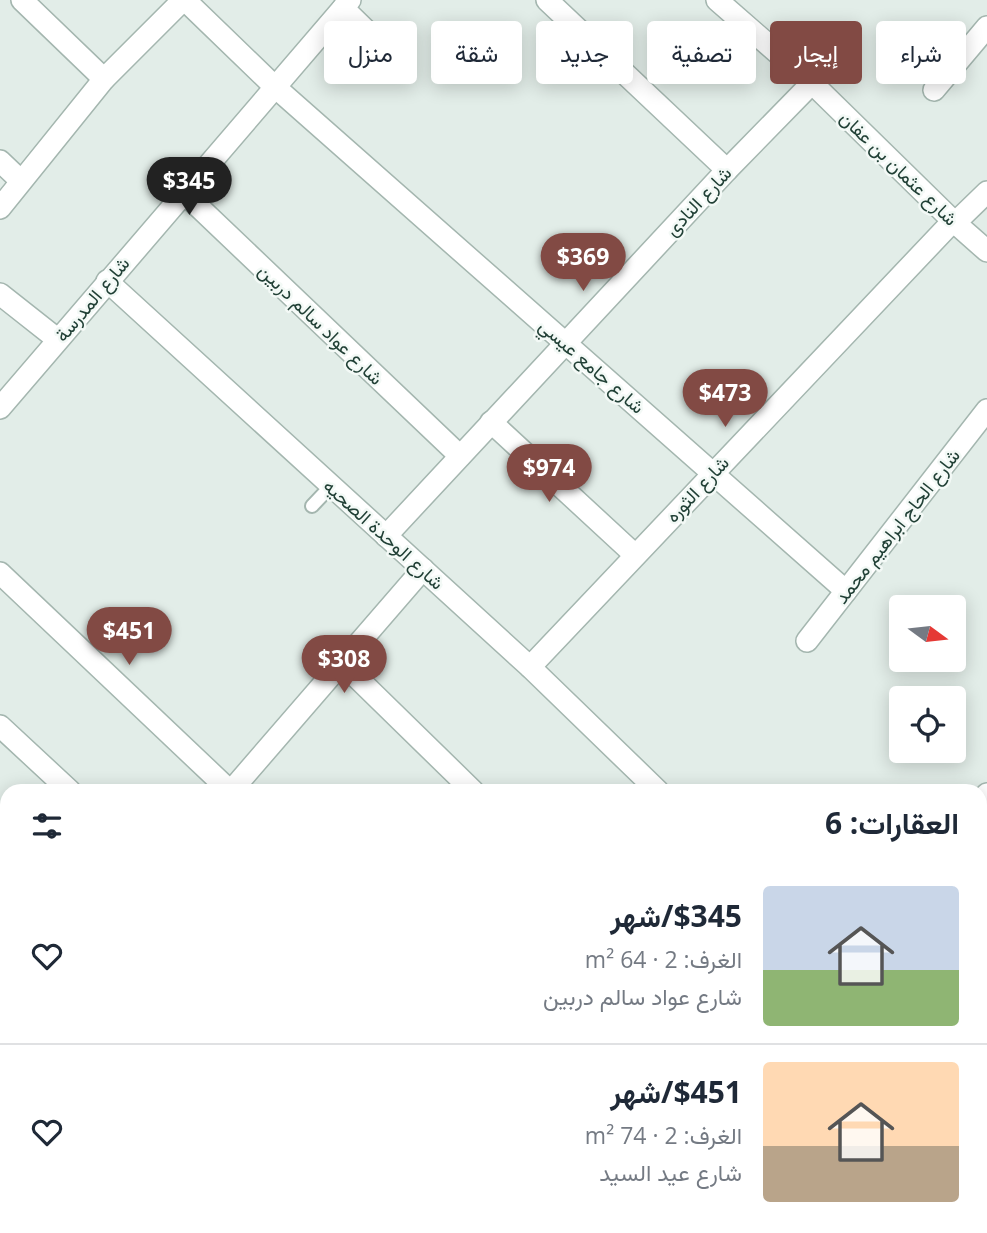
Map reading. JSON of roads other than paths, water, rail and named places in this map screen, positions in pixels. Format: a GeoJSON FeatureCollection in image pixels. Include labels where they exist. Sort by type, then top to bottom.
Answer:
{"type":"FeatureCollection","features":[{"type":"Feature","properties":{"kind":"street"},"geometry":{"type":"LineString","coordinates":[[22,0],[104,79]]}},
{"type":"Feature","properties":{"kind":"street"},"geometry":{"type":"LineString","coordinates":[[0,208],[104,79],[184,0]]}},
{"type":"Feature","properties":{"kind":"street","name":"شارع جامع عيسي"},"geometry":{"type":"LineString","coordinates":[[184,0],[274,86],[846,591]]}},
{"type":"Feature","properties":{"kind":"street"},"geometry":{"type":"LineString","coordinates":[[547,0],[727,170]]}},
{"type":"Feature","properties":{"kind":"street","name":"شارع عثمان بن عفان"},"geometry":{"type":"LineString","coordinates":[[717,0],[770,46]]}},
{"type":"Feature","properties":{"kind":"street"},"geometry":{"type":"LineString","coordinates":[[346,4],[361,21]]}},
{"type":"Feature","properties":{"kind":"street","name":"شارع المدرسة"},"geometry":{"type":"LineString","coordinates":[[1,407],[346,4]]}},
{"type":"Feature","properties":{"kind":"street"},"geometry":{"type":"LineString","coordinates":[[934,90],[987,27]]}},
{"type":"Feature","properties":{"kind":"street","name":"شارع النادى"},"geometry":{"type":"LineString","coordinates":[[386,536],[727,170],[811,84]]}},
{"type":"Feature","properties":{"kind":"street","name":"شارع عثمان بن عفان"},"geometry":{"type":"LineString","coordinates":[[813,84],[987,251]]}},
{"type":"Feature","properties":{"kind":"street"},"geometry":{"type":"LineString","coordinates":[[0,161],[21,181]]}},
{"type":"Feature","properties":{"kind":"street","name":"شارع عواد سالم دربين"},"geometry":{"type":"LineString","coordinates":[[183,192],[460,456]]}},
{"type":"Feature","properties":{"kind":"street","name":"شارع الثوره"},"geometry":{"type":"LineString","coordinates":[[530,667],[712,473],[954,222],[987,192]]}},
{"type":"Feature","properties":{"kind":"street","name":"شارع الوحدة الصحيه"},"geometry":{"type":"LineString","coordinates":[[107,281],[530,667],[651,784]]}},
{"type":"Feature","properties":{"kind":"street"},"geometry":{"type":"LineString","coordinates":[[0,294],[58,339]]}},
{"type":"Feature","properties":{"kind":"street","name":"شارع الحاج ابراهيم محمد"},"geometry":{"type":"LineString","coordinates":[[807,641],[987,410]]}},
{"type":"Feature","properties":{"kind":"street"},"geometry":{"type":"LineString","coordinates":[[491,422],[635,555]]}},
{"type":"Feature","properties":{"kind":"street"},"geometry":{"type":"LineString","coordinates":[[236,784],[423,569]]}},
{"type":"Feature","properties":{"kind":"street"},"geometry":{"type":"LineString","coordinates":[[0,573],[223,784]]}},
{"type":"Feature","properties":{"kind":"street"},"geometry":{"type":"LineString","coordinates":[[343,664],[466,784]]}},
{"type":"Feature","properties":{"kind":"street"},"geometry":{"type":"LineString","coordinates":[[0,726],[62,784]]}},
{"type":"Feature","properties":{"kind":"lane"},"geometry":{"type":"LineString","coordinates":[[312,506],[331,486]]}}]}
